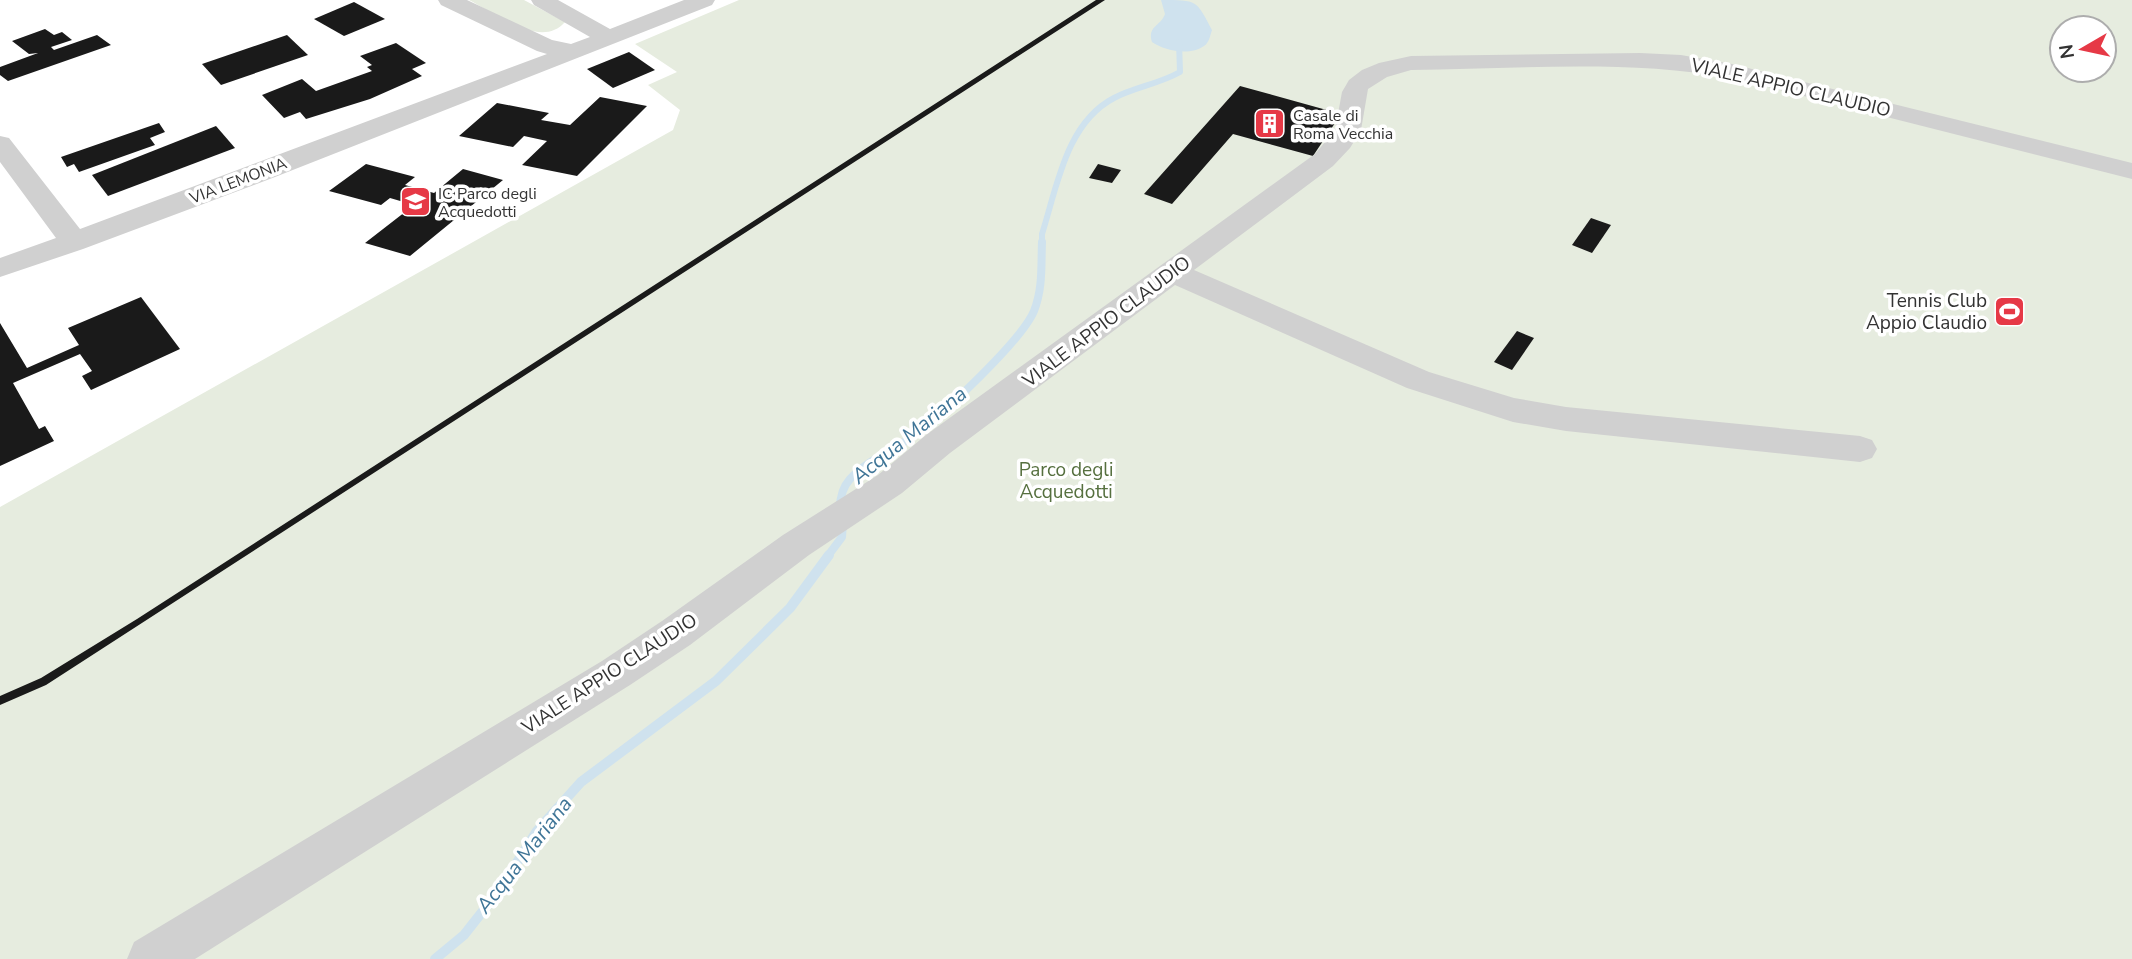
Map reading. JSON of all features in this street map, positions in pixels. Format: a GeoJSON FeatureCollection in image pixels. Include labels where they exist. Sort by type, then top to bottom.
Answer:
{"type":"FeatureCollection","features":[{"type":"Feature","properties":{"kind":"street"},"geometry":{"type":"LineString","coordinates":[[449,0],[552,47],[562,30],[577,18]]}},
{"type":"Feature","properties":{"kind":"street"},"geometry":{"type":"LineString","coordinates":[[542,0],[609,38]]}},
{"type":"Feature","properties":{"kind":"street","name":"VIA LEMONIA"},"geometry":{"type":"LineString","coordinates":[[0,268],[73,243],[403,117],[552,47],[609,38],[704,0]]}},
{"type":"Feature","properties":{"kind":"street","name":"VIALE APPIO CLAUDIO"},"geometry":{"type":"LineString","coordinates":[[150,959],[617,673],[813,533],[868,498],[1338,147],[1349,129],[1354,91],[1370,76],[1411,63],[1681,62],[1732,71],[2132,171]]}},
{"type":"Feature","properties":{"kind":"street"},"geometry":{"type":"LineString","coordinates":[[0,145],[66,229],[73,243]]}},
{"type":"Feature","properties":{"kind":"street","name":"VIA LEMONIA"},"geometry":{"type":"LineString","coordinates":[[0,281],[73,243]]}},
{"type":"Feature","properties":{"kind":"street"},"geometry":{"type":"LineString","coordinates":[[1172,272],[1418,380],[1513,410],[1566,419],[1860,449]]}},
{"type":"Feature","properties":{"kind":"green space"},"geometry":{"type":"Polygon","coordinates":[[[469,0],[524,0],[565,22],[555,30],[531,31],[504,20],[469,0]]]}},
{"type":"Feature","properties":{"kind":"green space","name":"Parco degli Acquedotti"},"geometry":{"type":"Polygon","coordinates":[[[739,0],[2132,0],[2132,959],[0,959],[0,507],[673,130],[680,110],[648,85],[677,72],[635,44],[739,0]]]}},
{"type":"Feature","properties":{"kind":"water"},"geometry":{"type":"Polygon","coordinates":[[[1161,0],[1182,0],[1199,7],[1212,30],[1206,45],[1185,52],[1170,50],[1152,42],[1151,33],[1165,14],[1161,0]]]}},
{"type":"Feature","properties":{"kind":"building"},"geometry":{"type":"Polygon","coordinates":[[[1096,0],[1105,0],[46,685],[0,705],[0,696],[41,678],[137,619],[1096,0]]]}},
{"type":"Feature","properties":{"kind":"building"},"geometry":{"type":"Polygon","coordinates":[[[354,2],[385,19],[344,36],[314,19],[354,2]]]}},
{"type":"Feature","properties":{"kind":"building"},"geometry":{"type":"Polygon","coordinates":[[[45,29],[54,35],[62,32],[72,40],[51,47],[54,50],[97,35],[111,45],[8,81],[0,75],[0,67],[38,53],[29,54],[12,41],[45,29]]]}},
{"type":"Feature","properties":{"kind":"building"},"geometry":{"type":"Polygon","coordinates":[[[287,35],[308,55],[221,85],[202,64],[287,35]]]}},
{"type":"Feature","properties":{"kind":"building"},"geometry":{"type":"Polygon","coordinates":[[[396,43],[426,63],[412,69],[422,76],[370,99],[306,119],[300,112],[284,118],[262,95],[302,79],[316,91],[372,71],[367,67],[372,65],[360,56],[396,43]]]}},
{"type":"Feature","properties":{"kind":"building"},"geometry":{"type":"Polygon","coordinates":[[[629,52],[655,70],[613,88],[587,69],[629,52]]]}},
{"type":"Feature","properties":{"kind":"building","name":"Casale di Roma Vecchia"},"geometry":{"type":"Polygon","coordinates":[[[1240,86],[1341,114],[1313,156],[1233,134],[1172,204],[1144,194],[1240,86]]]}},
{"type":"Feature","properties":{"kind":"building"},"geometry":{"type":"Polygon","coordinates":[[[600,97],[647,106],[577,176],[522,165],[547,141],[524,136],[513,147],[459,136],[497,103],[549,113],[541,120],[570,125],[600,97]]]}},
{"type":"Feature","properties":{"kind":"building"},"geometry":{"type":"Polygon","coordinates":[[[159,123],[165,132],[150,138],[155,145],[79,172],[74,164],[67,167],[61,157],[159,123]]]}},
{"type":"Feature","properties":{"kind":"building"},"geometry":{"type":"Polygon","coordinates":[[[216,126],[235,148],[108,196],[92,175],[216,126]]]}},
{"type":"Feature","properties":{"kind":"building"},"geometry":{"type":"Polygon","coordinates":[[[366,164],[415,177],[405,185],[434,193],[463,169],[503,180],[410,256],[365,243],[414,205],[390,198],[381,205],[329,191],[366,164]]]}},
{"type":"Feature","properties":{"kind":"building"},"geometry":{"type":"Polygon","coordinates":[[[1098,164],[1121,170],[1112,183],[1089,178],[1098,164]]]}},
{"type":"Feature","properties":{"kind":"building"},"geometry":{"type":"Polygon","coordinates":[[[1591,218],[1611,225],[1592,253],[1572,245],[1591,218]]]}},
{"type":"Feature","properties":{"kind":"building"},"geometry":{"type":"Polygon","coordinates":[[[141,297],[180,349],[91,390],[82,376],[92,371],[80,354],[13,383],[39,429],[45,426],[54,441],[0,466],[0,323],[27,368],[79,345],[68,328],[141,297]]]}},
{"type":"Feature","properties":{"kind":"building"},"geometry":{"type":"Polygon","coordinates":[[[1517,331],[1534,338],[1512,370],[1494,362],[1517,331]]]}},
{"type":"Feature","properties":{"kind":"waterway","name":"Acqua Mariana"},"geometry":{"type":"LineString","coordinates":[[1042,242],[1059,177],[1074,140],[1085,123],[1098,109],[1114,98],[1180,72],[1179,42]]}},
{"type":"Feature","properties":{"kind":"waterway","name":"Acqua Mariana"},"geometry":{"type":"LineString","coordinates":[[840,508],[845,486],[857,472],[908,440],[945,410],[981,376],[1027,324],[1039,294],[1042,242]]}},
{"type":"Feature","properties":{"kind":"waterway","name":"Acqua Mariana"},"geometry":{"type":"LineString","coordinates":[[827,557],[842,537],[843,522]]}},
{"type":"Feature","properties":{"kind":"waterway","name":"Acqua Mariana"},"geometry":{"type":"LineString","coordinates":[[435,959],[464,935],[501,888],[537,831],[581,782],[716,681],[790,608],[829,555]]}},
{"type":"Feature","properties":{"kind":"place","name":"Casale di Roma Vecchia"},"geometry":{"type":"Point","coordinates":[1270,124]}},
{"type":"Feature","properties":{"kind":"place","name":"IC Parco degli Acquedotti"},"geometry":{"type":"Point","coordinates":[415,202]}},
{"type":"Feature","properties":{"kind":"place","name":"Tennis Club Appio Claudio"},"geometry":{"type":"Point","coordinates":[2010,311]}}]}
